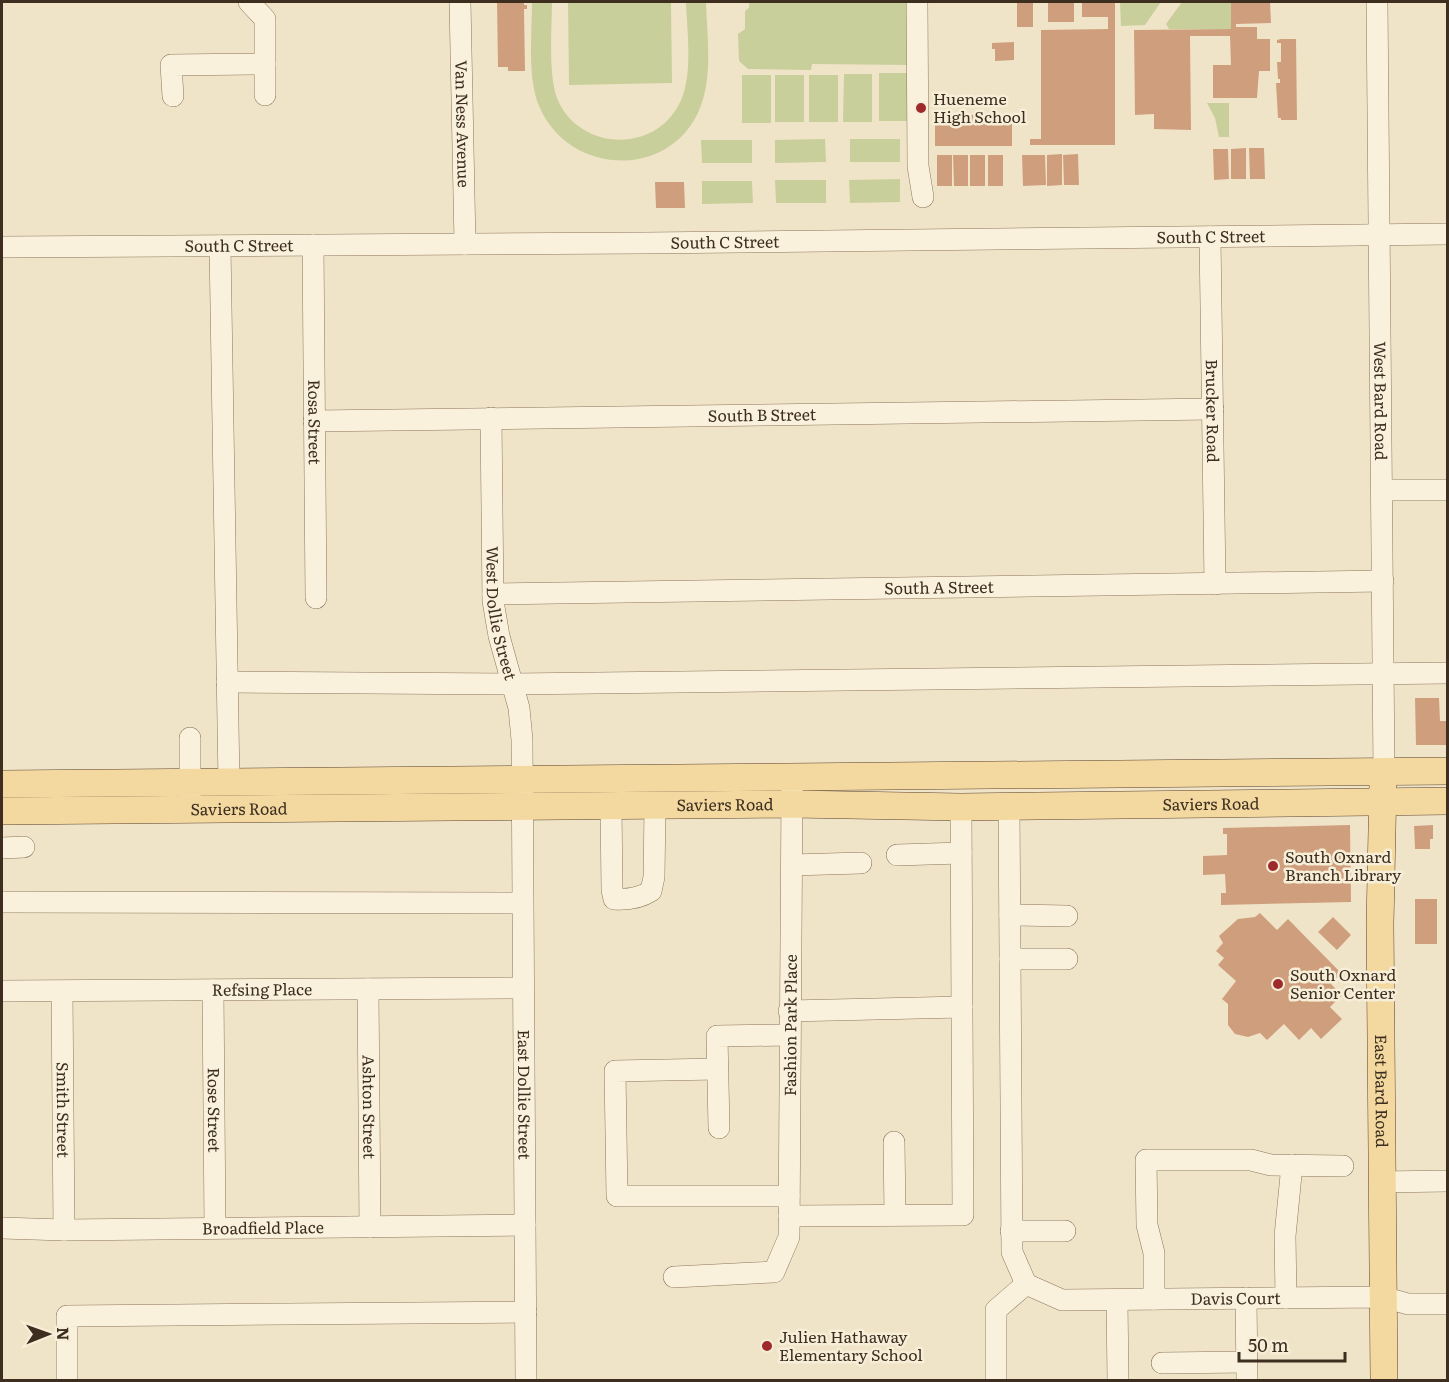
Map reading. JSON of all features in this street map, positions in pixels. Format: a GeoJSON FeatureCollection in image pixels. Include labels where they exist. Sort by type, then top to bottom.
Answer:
{"type":"FeatureCollection","features":[{"type":"Feature","properties":{"kind":"main road","name":"Saviers Road"},"geometry":{"type":"LineString","coordinates":[[2,811],[189,796],[228,783],[1448,771]]}},
{"type":"Feature","properties":{"kind":"main road","name":"West Bard Road"},"geometry":{"type":"LineString","coordinates":[[1382,801],[1384,772]]}},
{"type":"Feature","properties":{"kind":"main road","name":"Saviers Road"},"geometry":{"type":"LineString","coordinates":[[2,784],[189,796],[522,807],[793,804],[961,807],[1448,801]]}},
{"type":"Feature","properties":{"kind":"main road","name":"East Bard Road"},"geometry":{"type":"LineString","coordinates":[[1382,801],[1380,897],[1384,1380]]}},
{"type":"Feature","properties":{"kind":"street"},"geometry":{"type":"LineString","coordinates":[[249,2],[265,19],[265,95]]}},
{"type":"Feature","properties":{"kind":"street","name":"Van Ness Avenue"},"geometry":{"type":"LineString","coordinates":[[460,2],[465,244]]}},
{"type":"Feature","properties":{"kind":"street"},"geometry":{"type":"LineString","coordinates":[[917,2],[918,166],[923,197]]}},
{"type":"Feature","properties":{"kind":"street","name":"West Bard Road"},"geometry":{"type":"LineString","coordinates":[[1377,2],[1384,772]]}},
{"type":"Feature","properties":{"kind":"street"},"geometry":{"type":"LineString","coordinates":[[173,96],[171,65],[265,64]]}},
{"type":"Feature","properties":{"kind":"street","name":"South C Street"},"geometry":{"type":"LineString","coordinates":[[2,247],[1448,234]]}},
{"type":"Feature","properties":{"kind":"street","name":"Brucker Road"},"geometry":{"type":"LineString","coordinates":[[1210,237],[1215,584]]}},
{"type":"Feature","properties":{"kind":"street","name":"Rosa Street"},"geometry":{"type":"LineString","coordinates":[[313,245],[316,598]]}},
{"type":"Feature","properties":{"kind":"street"},"geometry":{"type":"LineString","coordinates":[[220,246],[228,783]]}},
{"type":"Feature","properties":{"kind":"street","name":"South B Street"},"geometry":{"type":"LineString","coordinates":[[314,421],[1213,409]]}},
{"type":"Feature","properties":{"kind":"street","name":"West Dollie Street"},"geometry":{"type":"LineString","coordinates":[[491,418],[493,594],[500,636],[519,708],[522,740],[522,807]]}},
{"type":"Feature","properties":{"kind":"street"},"geometry":{"type":"LineString","coordinates":[[1383,490],[1448,490]]}},
{"type":"Feature","properties":{"kind":"street","name":"South A Street"},"geometry":{"type":"LineString","coordinates":[[493,594],[1383,582]]}},
{"type":"Feature","properties":{"kind":"street"},"geometry":{"type":"LineString","coordinates":[[227,682],[513,684],[1448,673]]}},
{"type":"Feature","properties":{"kind":"street"},"geometry":{"type":"LineString","coordinates":[[189,796],[190,738]]}},
{"type":"Feature","properties":{"kind":"street","name":"Fashion Park Place"},"geometry":{"type":"LineString","coordinates":[[674,1277],[774,1272],[789,1237],[792,777]]}},
{"type":"Feature","properties":{"kind":"street"},"geometry":{"type":"LineString","coordinates":[[996,1380],[996,1310],[1026,1284],[1012,1252],[1011,1231],[1009,806]]}},
{"type":"Feature","properties":{"kind":"street","name":"East Dollie Street"},"geometry":{"type":"LineString","coordinates":[[522,807],[526,1380]]}},
{"type":"Feature","properties":{"kind":"street"},"geometry":{"type":"LineString","coordinates":[[610,807],[612,890],[614,899],[623,900],[644,896],[651,891],[654,877],[655,807]]}},
{"type":"Feature","properties":{"kind":"street"},"geometry":{"type":"LineString","coordinates":[[717,1069],[615,1071],[617,1196],[895,1215],[963,1215],[961,807]]}},
{"type":"Feature","properties":{"kind":"street"},"geometry":{"type":"LineString","coordinates":[[2,848],[24,848]]}},
{"type":"Feature","properties":{"kind":"street"},"geometry":{"type":"LineString","coordinates":[[897,855],[961,853]]}},
{"type":"Feature","properties":{"kind":"street"},"geometry":{"type":"LineString","coordinates":[[792,864],[861,863]]}},
{"type":"Feature","properties":{"kind":"street"},"geometry":{"type":"LineString","coordinates":[[2,902],[522,903]]}},
{"type":"Feature","properties":{"kind":"street"},"geometry":{"type":"LineString","coordinates":[[1010,915],[1067,916]]}},
{"type":"Feature","properties":{"kind":"street"},"geometry":{"type":"LineString","coordinates":[[1010,959],[1067,959]]}},
{"type":"Feature","properties":{"kind":"street","name":"Refsing Place"},"geometry":{"type":"LineString","coordinates":[[2,991],[523,988]]}},
{"type":"Feature","properties":{"kind":"street","name":"Ashton Street"},"geometry":{"type":"LineString","coordinates":[[368,989],[370,1227]]}},
{"type":"Feature","properties":{"kind":"street","name":"Rose Street"},"geometry":{"type":"LineString","coordinates":[[213,990],[215,1228]]}},
{"type":"Feature","properties":{"kind":"street","name":"Smith Street"},"geometry":{"type":"LineString","coordinates":[[62,992],[64,1230]]}},
{"type":"Feature","properties":{"kind":"street"},"geometry":{"type":"LineString","coordinates":[[789,1011],[962,1007]]}},
{"type":"Feature","properties":{"kind":"street"},"geometry":{"type":"LineString","coordinates":[[719,1128],[717,1036],[789,1035]]}},
{"type":"Feature","properties":{"kind":"street"},"geometry":{"type":"LineString","coordinates":[[894,1142],[895,1215]]}},
{"type":"Feature","properties":{"kind":"street"},"geometry":{"type":"LineString","coordinates":[[1154,1299],[1154,1253],[1147,1225],[1146,1160],[1251,1160],[1271,1165],[1343,1166]]}},
{"type":"Feature","properties":{"kind":"street"},"geometry":{"type":"LineString","coordinates":[[1286,1298],[1285,1236],[1292,1165]]}},
{"type":"Feature","properties":{"kind":"street"},"geometry":{"type":"LineString","coordinates":[[1381,1182],[1448,1181]]}},
{"type":"Feature","properties":{"kind":"street","name":"Broadfield Place"},"geometry":{"type":"LineString","coordinates":[[2,1228],[64,1230],[525,1226]]}},
{"type":"Feature","properties":{"kind":"street"},"geometry":{"type":"LineString","coordinates":[[1011,1231],[1065,1231]]}},
{"type":"Feature","properties":{"kind":"street","name":"Davis Court"},"geometry":{"type":"LineString","coordinates":[[1026,1284],[1062,1300],[1383,1297],[1408,1304],[1448,1304]]}},
{"type":"Feature","properties":{"kind":"street"},"geometry":{"type":"LineString","coordinates":[[1162,1363],[1247,1371],[1246,1298]]}},
{"type":"Feature","properties":{"kind":"street"},"geometry":{"type":"LineString","coordinates":[[1117,1300],[1118,1380]]}},
{"type":"Feature","properties":{"kind":"street"},"geometry":{"type":"LineString","coordinates":[[67,1380],[67,1316],[526,1312]]}},
{"type":"Feature","properties":{"kind":"green space"},"geometry":{"type":"Polygon","coordinates":[[[532,2],[552,2],[552,77],[557,98],[567,115],[581,128],[597,136],[615,139],[633,138],[651,133],[666,122],[678,106],[683,95],[688,69],[686,2],[706,2],[708,74],[706,88],[697,115],[682,136],[662,151],[639,159],[616,160],[592,156],[571,145],[552,128],[535,94],[531,55],[532,2]]]}},
{"type":"Feature","properties":{"kind":"green space"},"geometry":{"type":"Polygon","coordinates":[[[568,2],[671,2],[672,83],[569,85],[568,2]]]}},
{"type":"Feature","properties":{"kind":"green space"},"geometry":{"type":"Polygon","coordinates":[[[749,2],[910,2],[911,65],[812,64],[811,70],[748,69],[739,61],[738,34],[745,29],[745,11],[749,8],[749,2]]]}},
{"type":"Feature","properties":{"kind":"green space"},"geometry":{"type":"Polygon","coordinates":[[[1120,2],[1161,2],[1145,25],[1121,26],[1120,2]]]}},
{"type":"Feature","properties":{"kind":"green space"},"geometry":{"type":"Polygon","coordinates":[[[1182,2],[1231,2],[1231,29],[1169,29],[1166,24],[1182,2]]]}},
{"type":"Feature","properties":{"kind":"green space"},"geometry":{"type":"Polygon","coordinates":[[[879,73],[908,73],[908,121],[879,121],[879,73]]]}},
{"type":"Feature","properties":{"kind":"green space"},"geometry":{"type":"Polygon","coordinates":[[[844,74],[872,74],[872,122],[843,122],[844,74]]]}},
{"type":"Feature","properties":{"kind":"green space"},"geometry":{"type":"Polygon","coordinates":[[[742,75],[771,75],[771,123],[742,123],[742,75]]]}},
{"type":"Feature","properties":{"kind":"green space"},"geometry":{"type":"Polygon","coordinates":[[[775,75],[804,75],[804,122],[775,122],[775,75]]]}},
{"type":"Feature","properties":{"kind":"green space"},"geometry":{"type":"Polygon","coordinates":[[[809,75],[838,75],[838,122],[809,122],[809,75]]]}},
{"type":"Feature","properties":{"kind":"green space"},"geometry":{"type":"Polygon","coordinates":[[[1207,103],[1229,103],[1229,137],[1219,137],[1215,118],[1207,103]]]}},
{"type":"Feature","properties":{"kind":"green space"},"geometry":{"type":"Polygon","coordinates":[[[825,139],[826,162],[775,163],[775,140],[825,139]]]}},
{"type":"Feature","properties":{"kind":"green space"},"geometry":{"type":"Polygon","coordinates":[[[850,139],[900,139],[900,162],[850,162],[850,139]]]}},
{"type":"Feature","properties":{"kind":"green space"},"geometry":{"type":"Polygon","coordinates":[[[701,140],[752,140],[752,163],[702,163],[701,140]]]}},
{"type":"Feature","properties":{"kind":"green space"},"geometry":{"type":"Polygon","coordinates":[[[900,179],[900,202],[850,203],[849,180],[900,179]]]}},
{"type":"Feature","properties":{"kind":"green space"},"geometry":{"type":"Polygon","coordinates":[[[775,180],[826,180],[826,203],[776,203],[775,180]]]}},
{"type":"Feature","properties":{"kind":"green space"},"geometry":{"type":"Polygon","coordinates":[[[702,181],[752,181],[753,203],[702,204],[702,181]]]}},
{"type":"Feature","properties":{"kind":"building"},"geometry":{"type":"Polygon","coordinates":[[[497,2],[524,2],[524,5],[527,5],[527,9],[524,9],[525,71],[508,71],[508,67],[498,67],[497,2]]]}},
{"type":"Feature","properties":{"kind":"building"},"geometry":{"type":"Polygon","coordinates":[[[1017,2],[1033,2],[1033,27],[1017,27],[1017,2]]]}},
{"type":"Feature","properties":{"kind":"building"},"geometry":{"type":"Polygon","coordinates":[[[1048,2],[1074,2],[1074,22],[1048,22],[1048,2]]]}},
{"type":"Feature","properties":{"kind":"building"},"geometry":{"type":"Polygon","coordinates":[[[1082,2],[1115,2],[1115,145],[1030,145],[1030,139],[1041,139],[1041,30],[1108,29],[1108,17],[1082,17],[1082,2]]]}},
{"type":"Feature","properties":{"kind":"building"},"geometry":{"type":"Polygon","coordinates":[[[1231,2],[1270,2],[1271,23],[1236,24],[1236,27],[1257,27],[1257,39],[1270,39],[1270,71],[1259,71],[1257,98],[1213,98],[1213,65],[1231,65],[1230,36],[1190,36],[1191,130],[1154,129],[1154,114],[1135,115],[1134,30],[1231,29],[1231,2]]]}},
{"type":"Feature","properties":{"kind":"building"},"geometry":{"type":"Polygon","coordinates":[[[1296,39],[1297,120],[1278,118],[1276,83],[1280,83],[1277,62],[1281,62],[1281,43],[1277,43],[1277,40],[1296,39]]]}},
{"type":"Feature","properties":{"kind":"building"},"geometry":{"type":"Polygon","coordinates":[[[1014,42],[1014,60],[995,61],[995,49],[992,49],[992,43],[1014,42]]]}},
{"type":"Feature","properties":{"kind":"building"},"geometry":{"type":"Polygon","coordinates":[[[935,115],[1012,115],[1012,146],[935,146],[935,115]]]}},
{"type":"Feature","properties":{"kind":"building"},"geometry":{"type":"Polygon","coordinates":[[[1246,148],[1246,179],[1231,179],[1231,149],[1246,148]]]}},
{"type":"Feature","properties":{"kind":"building"},"geometry":{"type":"Polygon","coordinates":[[[1249,148],[1264,148],[1265,179],[1250,179],[1249,148]]]}},
{"type":"Feature","properties":{"kind":"building"},"geometry":{"type":"Polygon","coordinates":[[[1213,149],[1228,149],[1229,179],[1214,180],[1213,149]]]}},
{"type":"Feature","properties":{"kind":"building"},"geometry":{"type":"Polygon","coordinates":[[[1062,154],[1062,185],[1047,186],[1047,155],[1062,154]]]}},
{"type":"Feature","properties":{"kind":"building"},"geometry":{"type":"Polygon","coordinates":[[[1078,154],[1079,185],[1064,185],[1063,155],[1078,154]]]}},
{"type":"Feature","properties":{"kind":"building"},"geometry":{"type":"Polygon","coordinates":[[[937,155],[952,155],[952,186],[937,186],[937,155]]]}},
{"type":"Feature","properties":{"kind":"building"},"geometry":{"type":"Polygon","coordinates":[[[953,155],[968,155],[968,186],[954,186],[953,155]]]}},
{"type":"Feature","properties":{"kind":"building"},"geometry":{"type":"Polygon","coordinates":[[[970,155],[985,155],[985,186],[970,186],[970,155]]]}},
{"type":"Feature","properties":{"kind":"building"},"geometry":{"type":"Polygon","coordinates":[[[988,155],[1003,155],[1003,186],[988,186],[988,155]]]}},
{"type":"Feature","properties":{"kind":"building"},"geometry":{"type":"Polygon","coordinates":[[[1022,155],[1045,155],[1046,185],[1023,186],[1022,155]]]}},
{"type":"Feature","properties":{"kind":"building"},"geometry":{"type":"Polygon","coordinates":[[[655,182],[684,182],[685,208],[656,208],[655,182]]]}},
{"type":"Feature","properties":{"kind":"building"},"geometry":{"type":"Polygon","coordinates":[[[1415,698],[1439,698],[1440,721],[1448,721],[1448,745],[1416,745],[1415,698]]]}},
{"type":"Feature","properties":{"kind":"building"},"geometry":{"type":"Polygon","coordinates":[[[1350,825],[1351,902],[1221,905],[1221,893],[1226,893],[1225,874],[1203,875],[1203,856],[1227,855],[1227,834],[1223,834],[1223,828],[1350,825]]]}},
{"type":"Feature","properties":{"kind":"building"},"geometry":{"type":"Polygon","coordinates":[[[1433,825],[1430,849],[1415,849],[1414,826],[1433,825]]]}},
{"type":"Feature","properties":{"kind":"building"},"geometry":{"type":"Polygon","coordinates":[[[1415,899],[1437,899],[1437,944],[1415,944],[1415,899]]]}},
{"type":"Feature","properties":{"kind":"building"},"geometry":{"type":"Polygon","coordinates":[[[1260,913],[1277,930],[1288,919],[1341,973],[1331,984],[1342,995],[1330,1007],[1342,1019],[1321,1039],[1311,1028],[1299,1040],[1284,1024],[1267,1040],[1260,1033],[1248,1037],[1235,1034],[1228,1025],[1228,1004],[1222,999],[1236,981],[1218,965],[1224,958],[1216,951],[1223,943],[1219,936],[1238,919],[1255,917],[1260,913]]]}},
{"type":"Feature","properties":{"kind":"building"},"geometry":{"type":"Polygon","coordinates":[[[1333,917],[1351,935],[1337,950],[1318,932],[1333,917]]]}},
{"type":"Feature","properties":{"kind":"place","name":"Hueneme High School"},"geometry":{"type":"Point","coordinates":[921,108]}},
{"type":"Feature","properties":{"kind":"place","name":"South Oxnard Branch Library"},"geometry":{"type":"Point","coordinates":[1273,866]}},
{"type":"Feature","properties":{"kind":"place","name":"South Oxnard Senior Center"},"geometry":{"type":"Point","coordinates":[1278,984]}},
{"type":"Feature","properties":{"kind":"place","name":"Julien Hathaway Elementary School"},"geometry":{"type":"Point","coordinates":[767,1346]}}]}
